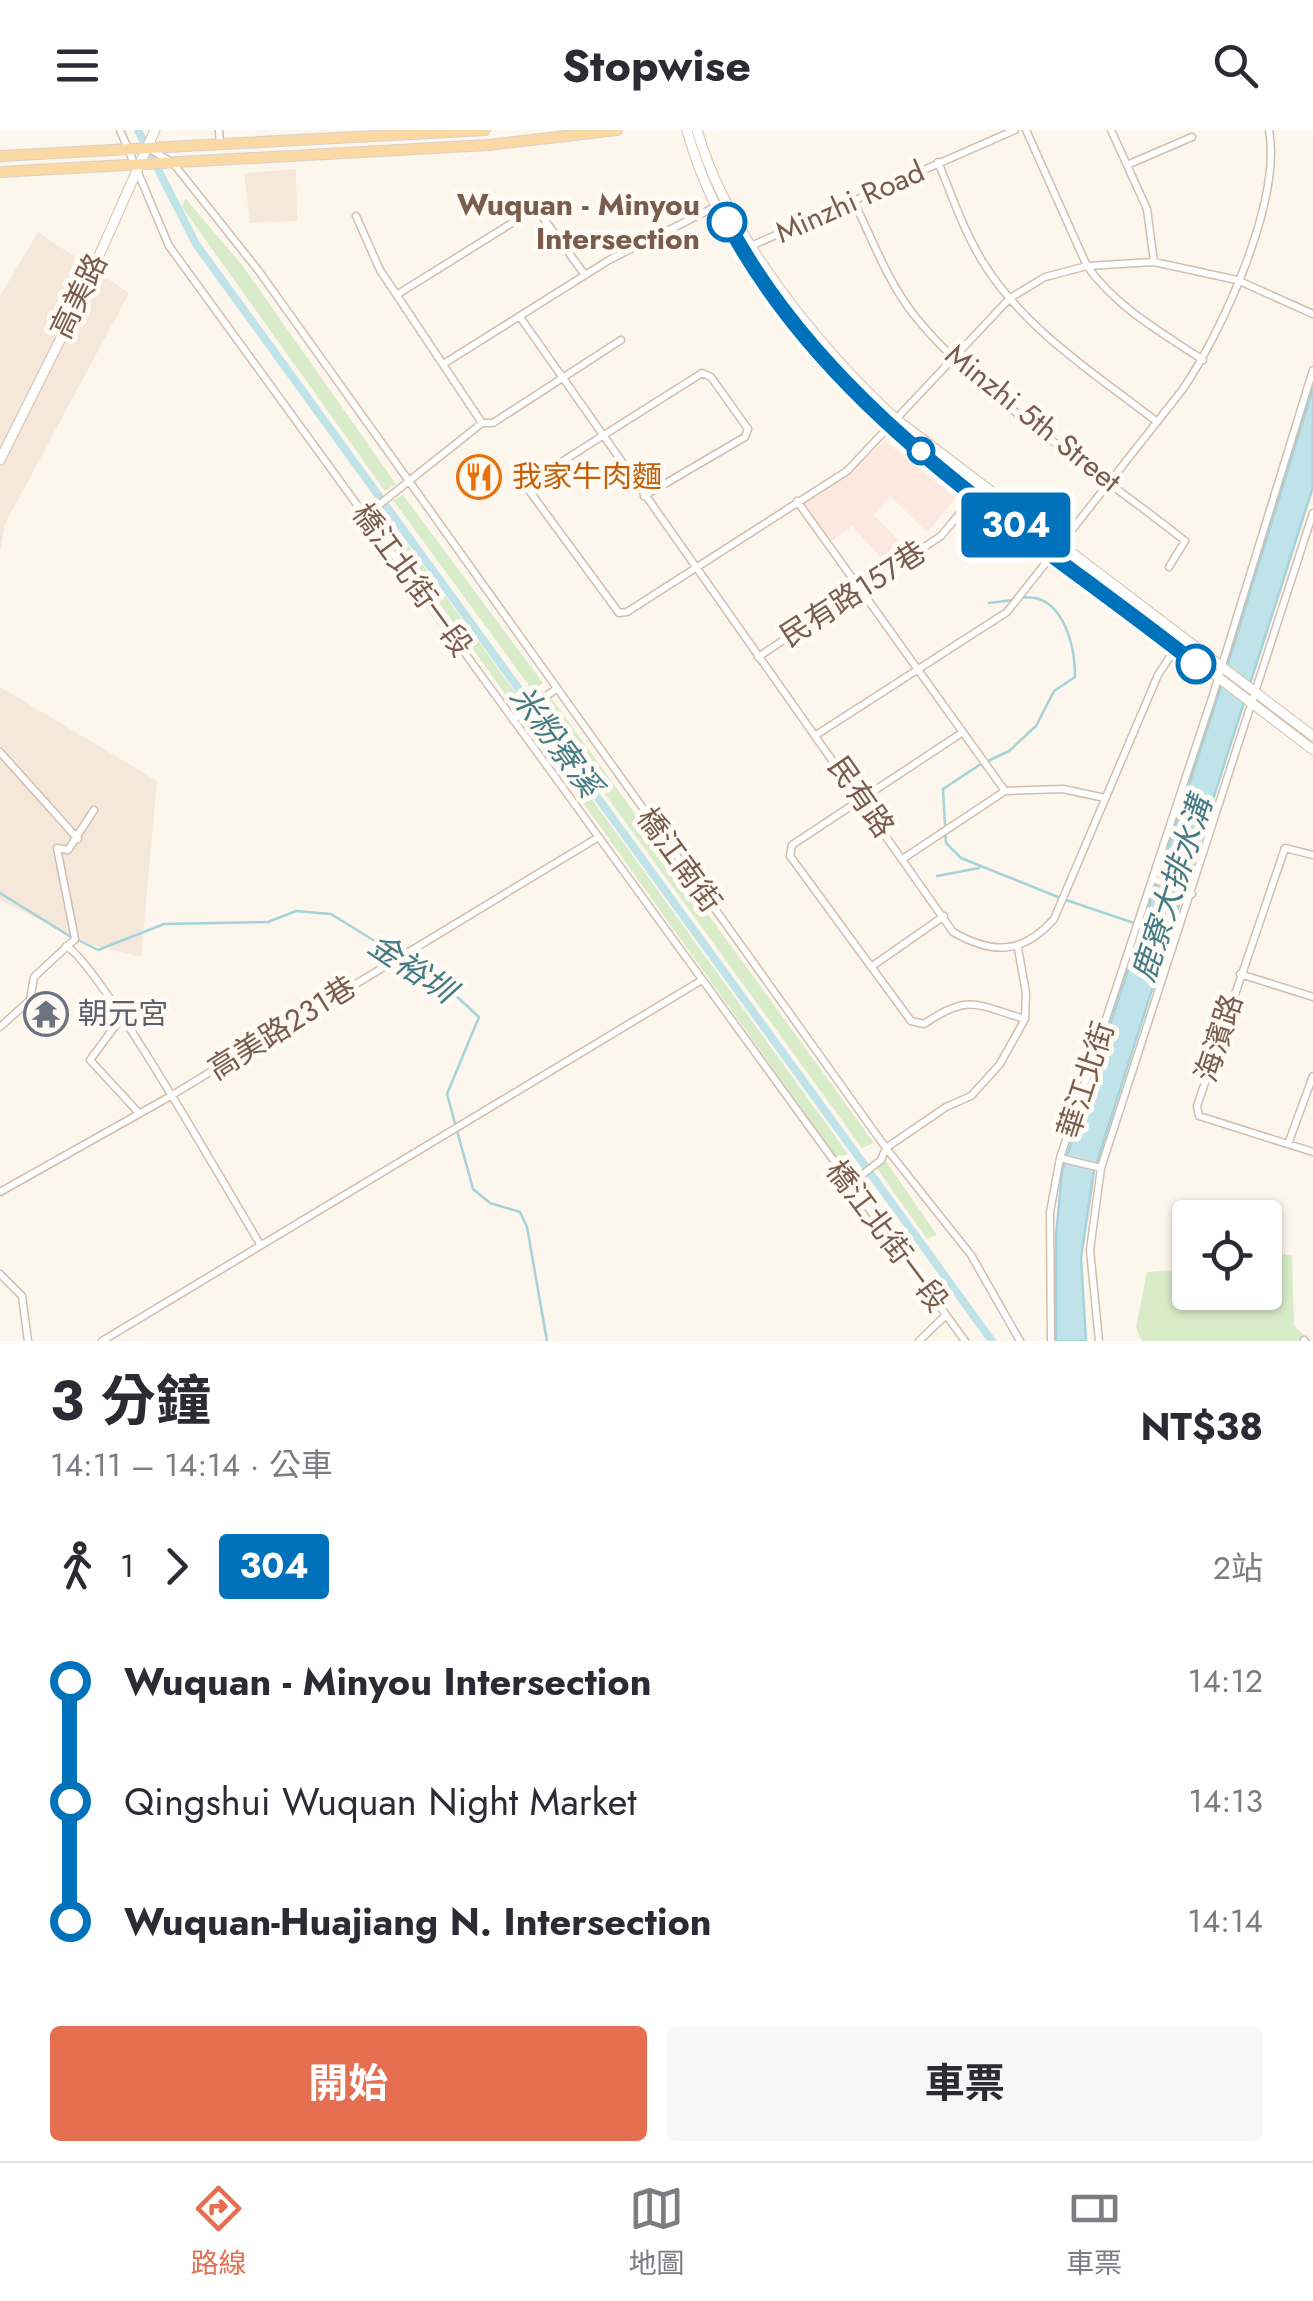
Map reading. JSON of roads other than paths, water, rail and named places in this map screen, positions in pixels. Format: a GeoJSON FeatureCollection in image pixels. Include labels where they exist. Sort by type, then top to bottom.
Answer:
{"type":"FeatureCollection","features":[{"type":"Feature","properties":{"kind":"main road"},"geometry":{"type":"LineString","coordinates":[[0,156],[126,148],[152,139],[220,144],[484,130]]}},
{"type":"Feature","properties":{"kind":"main road"},"geometry":{"type":"LineString","coordinates":[[0,172],[488,145],[618,130]]}},
{"type":"Feature","properties":{"kind":"street","name":"橋江北街一段"},"geometry":{"type":"LineString","coordinates":[[120,130],[169,246],[516,717],[598,838],[965,1341]]}},
{"type":"Feature","properties":{"kind":"street"},"geometry":{"type":"LineString","coordinates":[[219,130],[220,144]]}},
{"type":"Feature","properties":{"kind":"street"},"geometry":{"type":"LineString","coordinates":[[687,130],[748,258],[831,371],[976,494],[1058,548],[1313,736]]}},
{"type":"Feature","properties":{"kind":"street"},"geometry":{"type":"LineString","coordinates":[[697,130],[722,203],[819,338],[892,423],[984,484],[1176,648],[1313,750]]}},
{"type":"Feature","properties":{"kind":"street","name":"Minzhi Road"},"geometry":{"type":"LineString","coordinates":[[748,258],[753,245],[1015,130]]}},
{"type":"Feature","properties":{"kind":"street"},"geometry":{"type":"LineString","coordinates":[[1026,130],[1088,266],[1113,298],[1203,360]]}},
{"type":"Feature","properties":{"kind":"street"},"geometry":{"type":"LineString","coordinates":[[1111,130],[1147,209],[1154,262]]}},
{"type":"Feature","properties":{"kind":"street"},"geometry":{"type":"LineString","coordinates":[[816,735],[1007,612],[1157,422],[1203,360],[1237,280],[1270,188],[1268,130]]}},
{"type":"Feature","properties":{"kind":"street"},"geometry":{"type":"LineString","coordinates":[[1127,165],[1192,137]]}},
{"type":"Feature","properties":{"kind":"street","name":"橋江南街"},"geometry":{"type":"LineString","coordinates":[[152,139],[258,270],[886,1148],[970,1255],[1020,1341]]}},
{"type":"Feature","properties":{"kind":"street","name":"高美路"},"geometry":{"type":"LineString","coordinates":[[0,460],[73,314],[152,139]]}},
{"type":"Feature","properties":{"kind":"street"},"geometry":{"type":"LineString","coordinates":[[938,162],[971,242],[1010,298],[1044,334],[1157,422]]}},
{"type":"Feature","properties":{"kind":"street","name":"Minzhi 5th Street"},"geometry":{"type":"LineString","coordinates":[[853,200],[893,282],[914,315],[954,357],[1185,541],[1169,568]]}},
{"type":"Feature","properties":{"kind":"street"},"geometry":{"type":"LineString","coordinates":[[445,363],[654,234],[722,203]]}},
{"type":"Feature","properties":{"kind":"street"},"geometry":{"type":"LineString","coordinates":[[398,294],[536,208],[584,275]]}},
{"type":"Feature","properties":{"kind":"street"},"geometry":{"type":"LineString","coordinates":[[356,216],[379,268],[482,423]]}},
{"type":"Feature","properties":{"kind":"street"},"geometry":{"type":"LineString","coordinates":[[644,496],[745,437],[748,430],[712,377],[702,373],[526,485],[618,613],[627,612],[847,471],[1010,298],[1046,277],[1088,266],[1154,262],[1237,280],[1313,314]]}},
{"type":"Feature","properties":{"kind":"street","name":"民有路"},"geometry":{"type":"LineString","coordinates":[[520,317],[758,657],[862,797],[953,932],[976,945],[1018,948]]}},
{"type":"Feature","properties":{"kind":"street"},"geometry":{"type":"LineString","coordinates":[[366,516],[482,423],[493,423],[621,340]]}},
{"type":"Feature","properties":{"kind":"street","name":"華江北街"},"geometry":{"type":"LineString","coordinates":[[1051,1341],[1050,1212],[1062,1158],[1223,670],[1313,370]]}},
{"type":"Feature","properties":{"kind":"street","name":"民有路157巷"},"geometry":{"type":"LineString","coordinates":[[758,657],[942,536],[984,484]]}},
{"type":"Feature","properties":{"kind":"street"},"geometry":{"type":"LineString","coordinates":[[796,501],[1005,791]]}},
{"type":"Feature","properties":{"kind":"street"},"geometry":{"type":"LineString","coordinates":[[1099,1341],[1090,1250],[1099,1167],[1313,513]]}},
{"type":"Feature","properties":{"kind":"street"},"geometry":{"type":"LineString","coordinates":[[849,1184],[881,1160],[886,1148],[971,1096],[1000,1064],[1025,1018],[1026,993],[1018,948],[1039,936],[1054,919],[1158,675],[1182,638]]}},
{"type":"Feature","properties":{"kind":"street"},"geometry":{"type":"LineString","coordinates":[[516,717],[556,688]]}},
{"type":"Feature","properties":{"kind":"street"},"geometry":{"type":"LineString","coordinates":[[963,732],[789,850],[792,861],[904,1015],[918,1024],[964,1002],[1025,1018]]}},
{"type":"Feature","properties":{"kind":"street"},"geometry":{"type":"LineString","coordinates":[[0,752],[78,840]]}},
{"type":"Feature","properties":{"kind":"street"},"geometry":{"type":"LineString","coordinates":[[904,858],[1005,791],[1063,789],[1105,798]]}},
{"type":"Feature","properties":{"kind":"street"},"geometry":{"type":"LineString","coordinates":[[0,1027],[30,1000],[34,977],[74,939],[58,848],[68,850],[78,840],[94,810]]}},
{"type":"Feature","properties":{"kind":"street","name":"高美路231巷"},"geometry":{"type":"LineString","coordinates":[[0,1192],[169,1097],[598,838]]}},
{"type":"Feature","properties":{"kind":"street","name":"海濱路"},"geometry":{"type":"LineString","coordinates":[[1288,1144],[1199,1116],[1197,1106],[1285,848],[1313,855]]}},
{"type":"Feature","properties":{"kind":"street"},"geometry":{"type":"LineString","coordinates":[[1154,880],[1190,893]]}},
{"type":"Feature","properties":{"kind":"street"},"geometry":{"type":"LineString","coordinates":[[870,966],[944,916]]}},
{"type":"Feature","properties":{"kind":"street"},"geometry":{"type":"LineString","coordinates":[[66,946],[78,952],[121,1018],[260,1244]]}},
{"type":"Feature","properties":{"kind":"street","name":"海濱路"},"geometry":{"type":"LineString","coordinates":[[1240,974],[1313,997]]}},
{"type":"Feature","properties":{"kind":"street"},"geometry":{"type":"LineString","coordinates":[[102,1341],[702,980]]}},
{"type":"Feature","properties":{"kind":"street"},"geometry":{"type":"LineString","coordinates":[[121,1018],[90,1060],[138,1112]]}},
{"type":"Feature","properties":{"kind":"street"},"geometry":{"type":"LineString","coordinates":[[1313,1076],[1288,1144],[1313,1152]]}},
{"type":"Feature","properties":{"kind":"street"},"geometry":{"type":"LineString","coordinates":[[1062,1158],[1099,1167]]}},
{"type":"Feature","properties":{"kind":"street"},"geometry":{"type":"LineString","coordinates":[[0,1274],[22,1296],[28,1341]]}},
{"type":"Feature","properties":{"kind":"street"},"geometry":{"type":"LineString","coordinates":[[919,1341],[946,1315]]}},
{"type":"Feature","properties":{"kind":"water","name":"鹿寮大排水溝"},"geometry":{"type":"Polygon","coordinates":[[[1313,388],[1313,487],[1094,1171],[1081,1258],[1086,1341],[1056,1341],[1056,1237],[1062,1171],[1218,696],[1313,388]]]}},
{"type":"Feature","properties":{"kind":"waterway","name":"米粉寮溪"},"geometry":{"type":"LineString","coordinates":[[138,130],[196,244],[992,1341]]}},
{"type":"Feature","properties":{"kind":"waterway"},"geometry":{"type":"LineString","coordinates":[[988,761],[1009,751],[1036,726],[1054,691],[1075,677],[1069,636],[1056,611],[1034,598],[1020,598]]}},
{"type":"Feature","properties":{"kind":"waterway"},"geometry":{"type":"LineString","coordinates":[[989,603],[1013,600]]}},
{"type":"Feature","properties":{"kind":"waterway"},"geometry":{"type":"LineString","coordinates":[[981,764],[943,789],[946,843],[961,858],[1058,897]]}},
{"type":"Feature","properties":{"kind":"waterway"},"geometry":{"type":"LineString","coordinates":[[937,876],[979,868]]}},
{"type":"Feature","properties":{"kind":"waterway","name":"金裕圳"},"geometry":{"type":"LineString","coordinates":[[0,893],[71,937]]}},
{"type":"Feature","properties":{"kind":"waterway","name":"鹿寮大排水溝"},"geometry":{"type":"LineString","coordinates":[[1066,900],[1134,923]]}},
{"type":"Feature","properties":{"kind":"waterway","name":"金裕圳"},"geometry":{"type":"LineString","coordinates":[[78,940],[98,950],[164,924],[268,922],[296,911],[331,914],[441,982],[479,1017],[447,1094],[473,1189],[490,1203],[520,1212],[527,1227],[547,1341]]}},
{"type":"Feature","properties":{"kind":"place","name":"Wuquan - Minyou Intersection"},"geometry":{"type":"Point","coordinates":[727,222]}},
{"type":"Feature","properties":{"kind":"place","name":"我家牛肉麵"},"geometry":{"type":"Point","coordinates":[479,477]}},
{"type":"Feature","properties":{"kind":"place","name":"朝元宮"},"geometry":{"type":"Point","coordinates":[46,1014]}}]}
